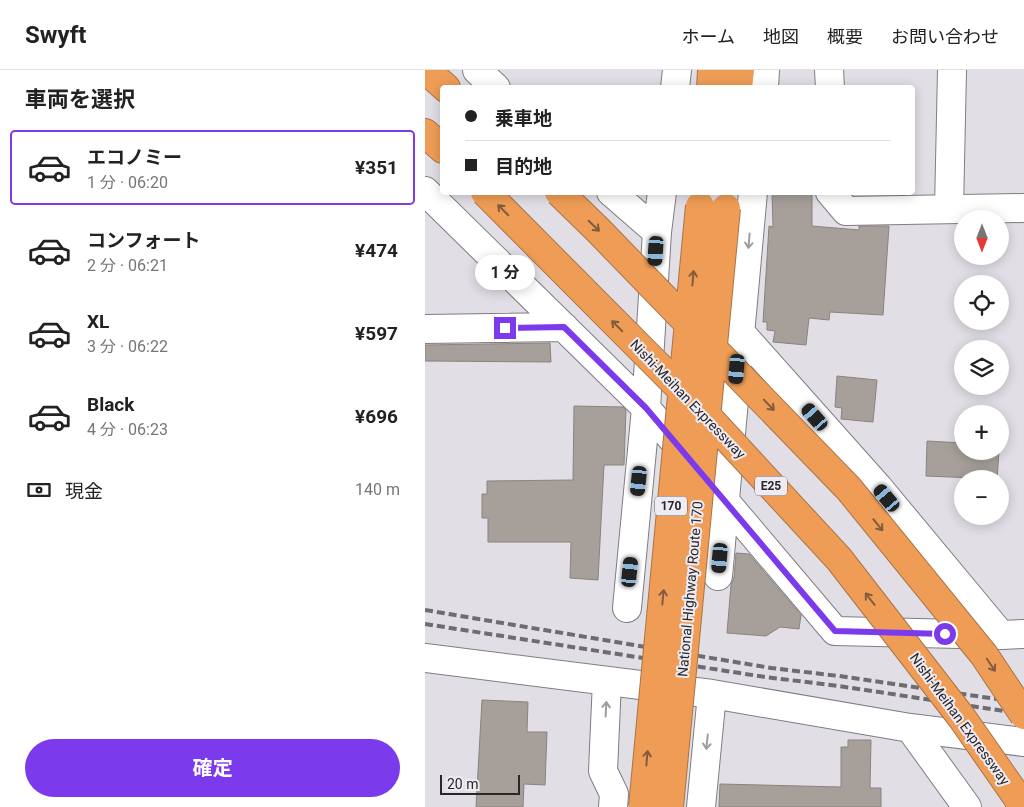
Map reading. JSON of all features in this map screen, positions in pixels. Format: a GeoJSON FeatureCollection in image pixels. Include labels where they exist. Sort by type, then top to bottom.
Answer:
{"type":"FeatureCollection","features":[{"type":"Feature","properties":{"kind":"highway"},"geometry":{"type":"LineString","coordinates":[[426,70],[443,85]]}},
{"type":"Feature","properties":{"kind":"highway"},"geometry":{"type":"LineString","coordinates":[[711,85],[713,70]]}},
{"type":"Feature","properties":{"kind":"highway"},"geometry":{"type":"LineString","coordinates":[[738,85],[740,70]]}},
{"type":"Feature","properties":{"kind":"highway"},"geometry":{"type":"LineString","coordinates":[[425,133],[440,146]]}},
{"type":"Feature","properties":{"kind":"highway","name":"Nishi-Meihan Expressway"},"geometry":{"type":"LineString","coordinates":[[488,195],[691,400],[839,559],[962,718],[1024,807]]}},
{"type":"Feature","properties":{"kind":"highway"},"geometry":{"type":"LineString","coordinates":[[562,195],[849,489],[984,655],[1024,714]]}},
{"type":"Feature","properties":{"kind":"highway","name":"National Highway Route 170"},"geometry":{"type":"LineString","coordinates":[[643,807],[714,200]]}},
{"type":"Feature","properties":{"kind":"highway","name":"National Highway Route 170"},"geometry":{"type":"LineString","coordinates":[[669,807],[714,200]]}},
{"type":"Feature","properties":{"kind":"street"},"geometry":{"type":"LineString","coordinates":[[477,70],[493,85]]}},
{"type":"Feature","properties":{"kind":"street"},"geometry":{"type":"LineString","coordinates":[[675,85],[677,70]]}},
{"type":"Feature","properties":{"kind":"street"},"geometry":{"type":"LineString","coordinates":[[764,85],[765,70]]}},
{"type":"Feature","properties":{"kind":"street"},"geometry":{"type":"LineString","coordinates":[[829,70],[829,85]]}},
{"type":"Feature","properties":{"kind":"street"},"geometry":{"type":"LineString","coordinates":[[949,209],[951,70]]}},
{"type":"Feature","properties":{"kind":"street"},"geometry":{"type":"LineString","coordinates":[[425,191],[646,408],[835,631],[1012,634]]}},
{"type":"Feature","properties":{"kind":"street"},"geometry":{"type":"LineString","coordinates":[[614,195],[657,232]]}},
{"type":"Feature","properties":{"kind":"street"},"geometry":{"type":"LineString","coordinates":[[627,608],[646,408],[657,232],[662,195]]}},
{"type":"Feature","properties":{"kind":"street"},"geometry":{"type":"LineString","coordinates":[[719,576],[753,195]]}},
{"type":"Feature","properties":{"kind":"street"},"geometry":{"type":"LineString","coordinates":[[833,195],[846,211],[1024,208]]}},
{"type":"Feature","properties":{"kind":"street"},"geometry":{"type":"LineString","coordinates":[[425,329],[564,327]]}},
{"type":"Feature","properties":{"kind":"street"},"geometry":{"type":"LineString","coordinates":[[740,332],[1012,634]]}},
{"type":"Feature","properties":{"kind":"street"},"geometry":{"type":"LineString","coordinates":[[425,658],[712,694],[910,728],[1024,742]]}},
{"type":"Feature","properties":{"kind":"street"},"geometry":{"type":"LineString","coordinates":[[607,681],[603,771],[615,794],[613,807]]}},
{"type":"Feature","properties":{"kind":"street"},"geometry":{"type":"LineString","coordinates":[[701,807],[712,694]]}},
{"type":"Feature","properties":{"kind":"street"},"geometry":{"type":"LineString","coordinates":[[910,728],[967,807]]}},
{"type":"Feature","properties":{"kind":"building"},"geometry":{"type":"Polygon","coordinates":[[[772,195],[812,195],[812,226],[859,230],[859,226],[889,226],[883,315],[830,312],[829,320],[809,318],[806,345],[773,342],[775,331],[767,330],[767,322],[763,322],[769,226],[773,227],[772,195]]]}},
{"type":"Feature","properties":{"kind":"building"},"geometry":{"type":"Polygon","coordinates":[[[550,343],[551,362],[425,361],[425,345],[550,343]]]}},
{"type":"Feature","properties":{"kind":"building"},"geometry":{"type":"Polygon","coordinates":[[[837,376],[877,380],[873,422],[841,419],[842,408],[835,407],[837,376]]]}},
{"type":"Feature","properties":{"kind":"building"},"geometry":{"type":"Polygon","coordinates":[[[574,406],[623,407],[626,410],[624,465],[604,465],[598,580],[570,578],[571,542],[488,542],[488,518],[482,518],[482,494],[487,494],[487,481],[573,480],[574,406]]]}},
{"type":"Feature","properties":{"kind":"building"},"geometry":{"type":"Polygon","coordinates":[[[927,441],[954,442],[954,460],[998,460],[998,470],[954,470],[954,477],[926,476],[927,441]]]}},
{"type":"Feature","properties":{"kind":"building"},"geometry":{"type":"Polygon","coordinates":[[[736,553],[749,554],[801,615],[799,629],[780,627],[766,636],[727,633],[736,553]]]}},
{"type":"Feature","properties":{"kind":"building"},"geometry":{"type":"Polygon","coordinates":[[[482,700],[528,702],[527,732],[547,732],[545,785],[524,784],[523,807],[476,807],[482,700]]]}},
{"type":"Feature","properties":{"kind":"building"},"geometry":{"type":"Polygon","coordinates":[[[848,740],[871,740],[870,788],[881,788],[881,807],[719,807],[720,784],[841,787],[841,747],[848,747],[848,740]]]}},
{"type":"Feature","properties":{"kind":"railway"},"geometry":{"type":"LineString","coordinates":[[425,610],[771,668],[1024,703]]}},
{"type":"Feature","properties":{"kind":"railway"},"geometry":{"type":"LineString","coordinates":[[425,624],[765,677],[839,686],[1024,714]]}},
{"type":"Feature","properties":{"kind":"route"},"geometry":{"type":"LineString","coordinates":[[505,328],[564,327],[646,408],[835,631],[945,634]]}}]}
